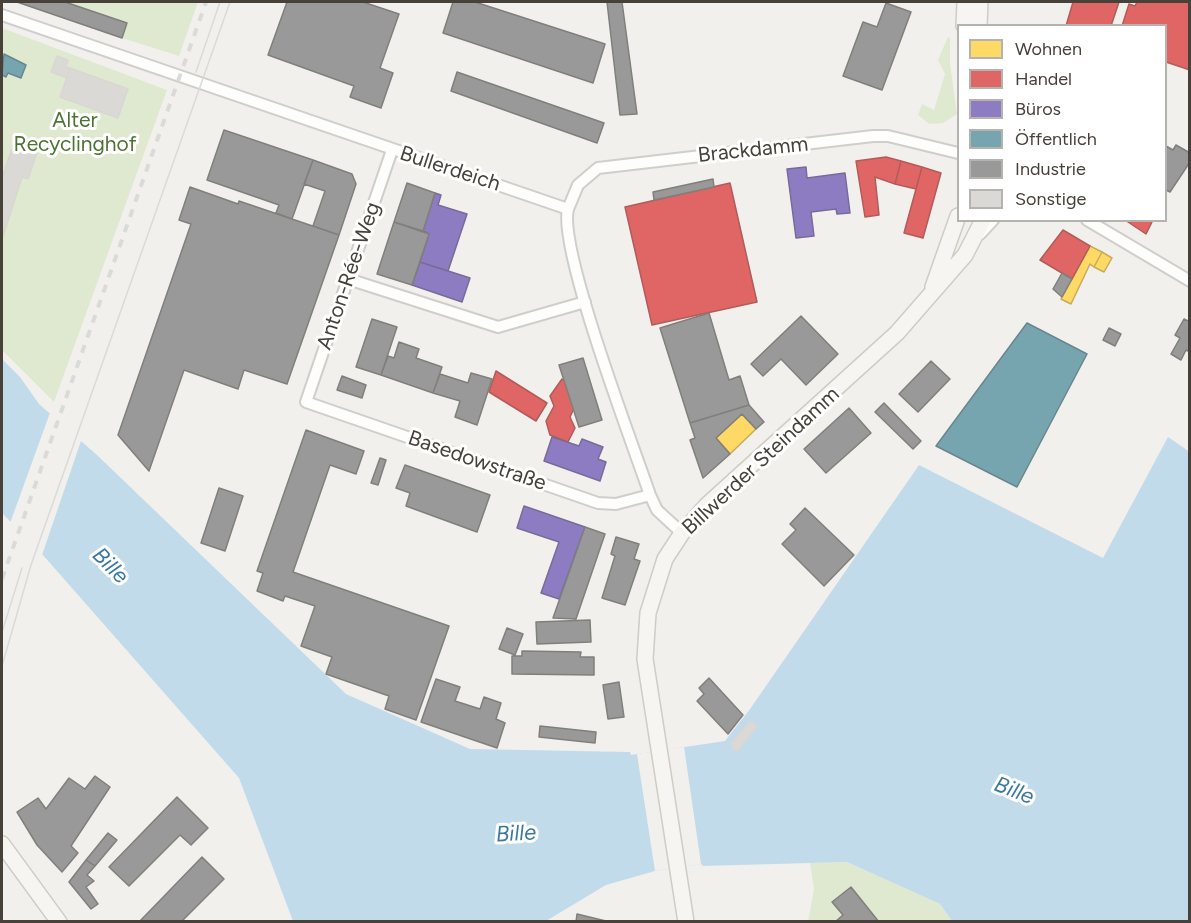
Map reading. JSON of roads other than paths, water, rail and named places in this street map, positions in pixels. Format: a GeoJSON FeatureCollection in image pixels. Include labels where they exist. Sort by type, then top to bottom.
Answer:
{"type":"FeatureCollection","features":[{"type":"Feature","properties":{"kind":"main road"},"geometry":{"type":"LineString","coordinates":[[964,24],[965,2]]}},
{"type":"Feature","properties":{"kind":"main road"},"geometry":{"type":"LineString","coordinates":[[979,24],[980,2]]}},
{"type":"Feature","properties":{"kind":"main road","name":"Billwerder Steindamm"},"geometry":{"type":"LineString","coordinates":[[930,296],[957,219]]}},
{"type":"Feature","properties":{"kind":"main road","name":"Billwerder Steindamm"},"geometry":{"type":"LineString","coordinates":[[686,921],[645,660],[648,613],[665,559],[682,533],[707,506],[870,360],[930,296],[974,241],[982,222]]}},
{"type":"Feature","properties":{"kind":"main road"},"geometry":{"type":"LineString","coordinates":[[2,844],[59,921]]}},
{"type":"Feature","properties":{"kind":"street","name":"Bullerdeich"},"geometry":{"type":"LineString","coordinates":[[2,15],[568,209]]}},
{"type":"Feature","properties":{"kind":"street","name":"Brackdamm"},"geometry":{"type":"LineString","coordinates":[[568,209],[578,185],[598,168],[873,136],[888,136],[957,153]]}},
{"type":"Feature","properties":{"kind":"street","name":"Anton-Rée-Weg"},"geometry":{"type":"LineString","coordinates":[[306,402],[392,150]]}},
{"type":"Feature","properties":{"kind":"street"},"geometry":{"type":"LineString","coordinates":[[568,209],[566,225],[585,302],[650,495],[657,510],[682,533]]}},
{"type":"Feature","properties":{"kind":"street"},"geometry":{"type":"LineString","coordinates":[[974,241],[991,222]]}},
{"type":"Feature","properties":{"kind":"street"},"geometry":{"type":"LineString","coordinates":[[1091,222],[1190,281]]}},
{"type":"Feature","properties":{"kind":"street"},"geometry":{"type":"LineString","coordinates":[[348,279],[498,327],[585,302]]}},
{"type":"Feature","properties":{"kind":"street","name":"Basedowstraße"},"geometry":{"type":"LineString","coordinates":[[306,402],[598,503],[616,504],[650,495]]}},
{"type":"Feature","properties":{"kind":"water","name":"Bille"},"geometry":{"type":"Polygon","coordinates":[[[2,359],[20,377],[39,404],[98,456],[346,694],[470,749],[630,752],[631,755],[725,741],[750,709],[919,465],[1103,558],[1168,437],[1190,452],[1189,921],[952,921],[940,904],[847,862],[703,866],[701,864],[655,871],[606,885],[546,921],[293,921],[239,778],[42,554],[2,513],[2,359]]]}},
{"type":"Feature","properties":{"kind":"tram line"},"geometry":{"type":"LineString","coordinates":[[196,72],[220,2]]}},
{"type":"Feature","properties":{"kind":"tram line"},"geometry":{"type":"LineString","coordinates":[[2,666],[31,565],[230,2]]}},
{"type":"Feature","properties":{"kind":"tram line"},"geometry":{"type":"LineString","coordinates":[[2,632],[22,568]]}},
{"type":"Feature","properties":{"kind":"railway"},"geometry":{"type":"LineString","coordinates":[[2,579],[206,2]]}},
{"type":"Feature","properties":{"kind":"park label","name":"Alter Recyclinghof"},"geometry":{"type":"Point","coordinates":[75,133]}}]}
